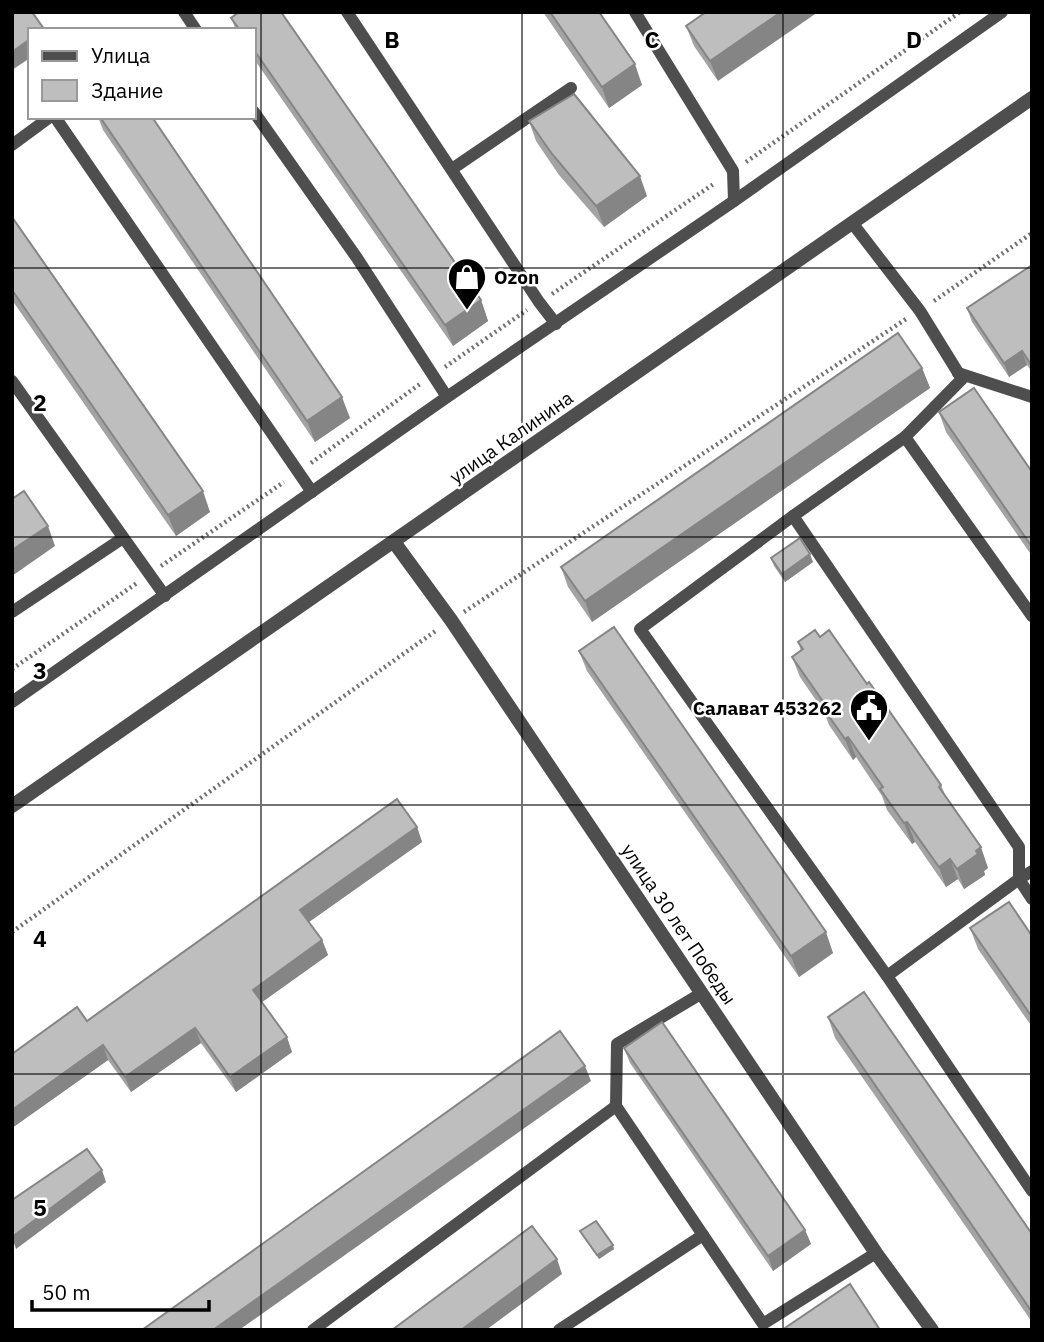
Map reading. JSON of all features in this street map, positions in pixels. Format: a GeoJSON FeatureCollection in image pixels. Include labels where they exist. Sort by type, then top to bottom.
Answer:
{"type":"FeatureCollection","features":[{"type":"Feature","properties":{"kind":"street","name":"улица Калинина"},"geometry":{"type":"LineString","coordinates":[[12,806],[1032,98]]}},
{"type":"Feature","properties":{"kind":"street","name":"улица 30 лет Победы"},"geometry":{"type":"LineString","coordinates":[[394,541],[451,620],[876,1253],[932,1330]]}},
{"type":"Feature","properties":{"kind":"lane"},"geometry":{"type":"LineString","coordinates":[[184,12],[195,28]]}},
{"type":"Feature","properties":{"kind":"lane"},"geometry":{"type":"LineString","coordinates":[[347,12],[556,324]]}},
{"type":"Feature","properties":{"kind":"lane"},"geometry":{"type":"LineString","coordinates":[[635,12],[733,171],[734,201]]}},
{"type":"Feature","properties":{"kind":"lane"},"geometry":{"type":"LineString","coordinates":[[12,702],[1002,12]]}},
{"type":"Feature","properties":{"kind":"lane"},"geometry":{"type":"LineString","coordinates":[[452,169],[571,88]]}},
{"type":"Feature","properties":{"kind":"lane"},"geometry":{"type":"LineString","coordinates":[[256,115],[434,374],[447,397]]}},
{"type":"Feature","properties":{"kind":"lane"},"geometry":{"type":"LineString","coordinates":[[12,145],[49,119]]}},
{"type":"Feature","properties":{"kind":"lane"},"geometry":{"type":"LineString","coordinates":[[53,119],[312,492]]}},
{"type":"Feature","properties":{"kind":"lane"},"geometry":{"type":"LineString","coordinates":[[853,224],[920,311],[962,379],[905,437],[640,629],[887,976],[1032,1191]]}},
{"type":"Feature","properties":{"kind":"lane"},"geometry":{"type":"LineString","coordinates":[[958,373],[1032,397]]}},
{"type":"Feature","properties":{"kind":"lane"},"geometry":{"type":"LineString","coordinates":[[12,382],[165,596]]}},
{"type":"Feature","properties":{"kind":"lane"},"geometry":{"type":"LineString","coordinates":[[905,437],[1032,615]]}},
{"type":"Feature","properties":{"kind":"lane"},"geometry":{"type":"LineString","coordinates":[[793,516],[1019,847],[1018,879],[1032,899]]}},
{"type":"Feature","properties":{"kind":"lane"},"geometry":{"type":"LineString","coordinates":[[12,612],[123,538]]}},
{"type":"Feature","properties":{"kind":"lane"},"geometry":{"type":"LineString","coordinates":[[887,976],[1032,871]]}},
{"type":"Feature","properties":{"kind":"lane"},"geometry":{"type":"LineString","coordinates":[[702,993],[617,1044],[616,1107],[704,1235],[762,1327],[876,1253]]}},
{"type":"Feature","properties":{"kind":"lane"},"geometry":{"type":"LineString","coordinates":[[313,1330],[616,1107]]}},
{"type":"Feature","properties":{"kind":"lane"},"geometry":{"type":"LineString","coordinates":[[559,1330],[704,1235]]}},
{"type":"Feature","properties":{"kind":"path"},"geometry":{"type":"LineString","coordinates":[[12,669],[960,12]]}},
{"type":"Feature","properties":{"kind":"path"},"geometry":{"type":"LineString","coordinates":[[12,932],[451,620],[920,311],[1032,233]]}},
{"type":"Feature","properties":{"kind":"building"},"geometry":{"type":"Polygon","coordinates":[[[12,12],[32,12],[43,28],[28,28],[28,40],[12,52],[12,12]]]}},
{"type":"Feature","properties":{"kind":"building"},"geometry":{"type":"Polygon","coordinates":[[[239,12],[281,12],[481,300],[445,325],[256,53],[256,28],[238,28],[231,18],[239,12]]]}},
{"type":"Feature","properties":{"kind":"building"},"geometry":{"type":"Polygon","coordinates":[[[550,12],[599,12],[635,64],[602,87],[550,12]]]}},
{"type":"Feature","properties":{"kind":"building"},"geometry":{"type":"Polygon","coordinates":[[[706,12],[781,12],[710,61],[686,26],[706,12]]]}},
{"type":"Feature","properties":{"kind":"building"},"geometry":{"type":"Polygon","coordinates":[[[574,94],[640,176],[596,206],[552,154],[529,121],[574,94]]]}},
{"type":"Feature","properties":{"kind":"building"},"geometry":{"type":"Polygon","coordinates":[[[101,119],[153,119],[342,397],[307,421],[101,119]]]}},
{"type":"Feature","properties":{"kind":"building"},"geometry":{"type":"Polygon","coordinates":[[[12,217],[203,491],[168,515],[12,290],[12,217]]]}},
{"type":"Feature","properties":{"kind":"building"},"geometry":{"type":"Polygon","coordinates":[[[1032,265],[1032,366],[1022,351],[1004,363],[967,308],[1032,265]]]}},
{"type":"Feature","properties":{"kind":"building"},"geometry":{"type":"Polygon","coordinates":[[[898,333],[922,368],[585,601],[561,567],[898,333]]]}},
{"type":"Feature","properties":{"kind":"building"},"geometry":{"type":"Polygon","coordinates":[[[974,388],[1032,472],[1032,547],[939,412],[974,388]]]}},
{"type":"Feature","properties":{"kind":"building"},"geometry":{"type":"Polygon","coordinates":[[[24,491],[48,526],[12,550],[12,499],[24,491]]]}},
{"type":"Feature","properties":{"kind":"building"},"geometry":{"type":"Polygon","coordinates":[[[800,538],[810,554],[782,574],[771,558],[800,538]]]}},
{"type":"Feature","properties":{"kind":"building"},"geometry":{"type":"Polygon","coordinates":[[[614,627],[826,932],[791,956],[579,651],[614,627]]]}},
{"type":"Feature","properties":{"kind":"building"},"geometry":{"type":"Polygon","coordinates":[[[815,630],[820,637],[829,630],[867,684],[869,682],[981,847],[976,851],[978,854],[957,869],[950,859],[939,867],[907,822],[904,823],[848,737],[845,739],[821,705],[824,703],[792,657],[803,649],[798,642],[815,630]]]}},
{"type":"Feature","properties":{"kind":"building"},"geometry":{"type":"Polygon","coordinates":[[[397,799],[417,827],[300,910],[322,940],[253,990],[287,1037],[230,1077],[195,1028],[125,1077],[103,1045],[12,1110],[12,1054],[77,1007],[87,1021],[397,799]]]}},
{"type":"Feature","properties":{"kind":"building"},"geometry":{"type":"Polygon","coordinates":[[[1009,902],[1032,936],[1032,1017],[970,928],[1009,902]]]}},
{"type":"Feature","properties":{"kind":"building"},"geometry":{"type":"Polygon","coordinates":[[[864,992],[1032,1234],[1032,1312],[828,1017],[864,992]]]}},
{"type":"Feature","properties":{"kind":"building"},"geometry":{"type":"Polygon","coordinates":[[[662,1022],[805,1230],[768,1256],[624,1048],[662,1022]]]}},
{"type":"Feature","properties":{"kind":"building"},"geometry":{"type":"Polygon","coordinates":[[[560,1031],[585,1066],[213,1330],[142,1330],[560,1031]]]}},
{"type":"Feature","properties":{"kind":"building"},"geometry":{"type":"Polygon","coordinates":[[[87,1149],[102,1170],[12,1237],[12,1200],[87,1149]]]}},
{"type":"Feature","properties":{"kind":"building"},"geometry":{"type":"Polygon","coordinates":[[[596,1221],[613,1245],[597,1255],[580,1231],[596,1221]]]}},
{"type":"Feature","properties":{"kind":"building"},"geometry":{"type":"Polygon","coordinates":[[[532,1226],[557,1259],[461,1330],[392,1330],[532,1226]]]}},
{"type":"Feature","properties":{"kind":"building"},"geometry":{"type":"Polygon","coordinates":[[[850,1284],[880,1330],[782,1330],[850,1284]]]}},
{"type":"Feature","properties":{"kind":"place","name":"Ozon"},"geometry":{"type":"Point","coordinates":[467,311]}},
{"type":"Feature","properties":{"kind":"place","name":"Салават 453262"},"geometry":{"type":"Point","coordinates":[869,742]}}]}
